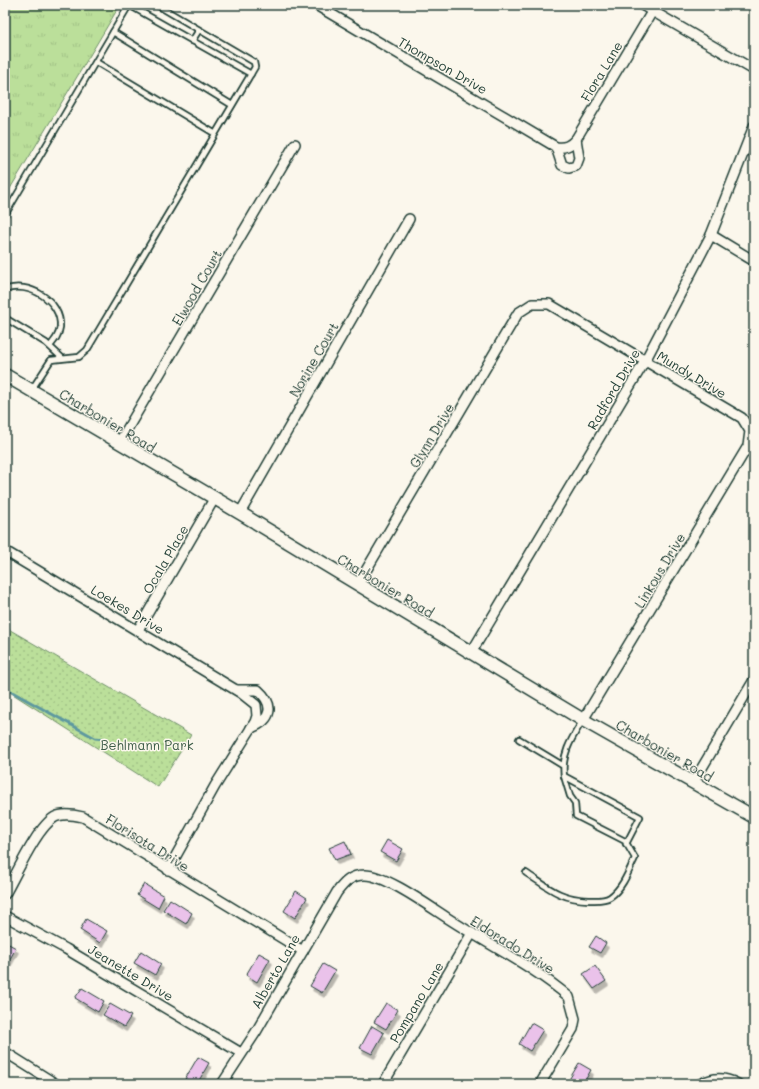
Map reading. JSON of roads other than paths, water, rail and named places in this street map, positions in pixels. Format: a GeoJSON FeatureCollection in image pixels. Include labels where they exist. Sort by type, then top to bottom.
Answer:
{"type":"FeatureCollection","features":[{"type":"Feature","properties":{"kind":"main road","name":"Charbonier Road"},"geometry":{"type":"LineString","coordinates":[[5,375],[240,513],[583,720],[754,818]]}},
{"type":"Feature","properties":{"kind":"street","name":"Thompson Drive"},"geometry":{"type":"LineString","coordinates":[[316,5],[556,146],[566,147]]}},
{"type":"Feature","properties":{"kind":"street"},"geometry":{"type":"LineString","coordinates":[[642,5],[654,8],[754,70]]}},
{"type":"Feature","properties":{"kind":"street","name":"Flora Lane"},"geometry":{"type":"LineString","coordinates":[[566,147],[576,139],[654,8]]}},
{"type":"Feature","properties":{"kind":"street","name":"Radford Drive"},"geometry":{"type":"LineString","coordinates":[[471,653],[645,361],[711,235],[754,126]]}},
{"type":"Feature","properties":{"kind":"street"},"geometry":{"type":"LineString","coordinates":[[556,146],[562,165],[569,168],[576,166],[579,158],[576,139]]}},
{"type":"Feature","properties":{"kind":"street","name":"Elwood Court"},"geometry":{"type":"LineString","coordinates":[[119,443],[295,144]]}},
{"type":"Feature","properties":{"kind":"street","name":"Norine Court"},"geometry":{"type":"LineString","coordinates":[[240,513],[409,219]]}},
{"type":"Feature","properties":{"kind":"street"},"geometry":{"type":"LineString","coordinates":[[711,235],[754,261]]}},
{"type":"Feature","properties":{"kind":"street","name":"Mundy Drive"},"geometry":{"type":"LineString","coordinates":[[532,304],[549,304],[742,418],[750,431]]}},
{"type":"Feature","properties":{"kind":"street","name":"Glynn Drive"},"geometry":{"type":"LineString","coordinates":[[358,584],[518,313],[532,304]]}},
{"type":"Feature","properties":{"kind":"street","name":"Linkous Drive"},"geometry":{"type":"LineString","coordinates":[[583,720],[748,446],[750,431]]}},
{"type":"Feature","properties":{"kind":"street","name":"Ocala Place"},"geometry":{"type":"LineString","coordinates":[[138,630],[214,499]]}},
{"type":"Feature","properties":{"kind":"street","name":"Loekes Drive"},"geometry":{"type":"LineString","coordinates":[[5,551],[237,690],[256,704],[257,716],[251,728],[168,870]]}},
{"type":"Feature","properties":{"kind":"street"},"geometry":{"type":"LineString","coordinates":[[693,783],[754,680]]}},
{"type":"Feature","properties":{"kind":"street","name":"Florisota Drive"},"geometry":{"type":"LineString","coordinates":[[5,894],[41,829],[56,817],[72,814],[83,817],[303,951]]}},
{"type":"Feature","properties":{"kind":"street","name":"Alberto Lane"},"geometry":{"type":"LineString","coordinates":[[222,1084],[337,892],[348,879],[356,876]]}},
{"type":"Feature","properties":{"kind":"street","name":"Eldorado Drive"},"geometry":{"type":"LineString","coordinates":[[356,876],[374,876],[428,904],[521,963],[569,997],[575,1019],[572,1029],[540,1084]]}},
{"type":"Feature","properties":{"kind":"street","name":"Jeanette Drive"},"geometry":{"type":"LineString","coordinates":[[5,916],[79,956],[241,1053]]}},
{"type":"Feature","properties":{"kind":"street","name":"Pompano Lane"},"geometry":{"type":"LineString","coordinates":[[383,1084],[472,933]]}},
{"type":"Feature","properties":{"kind":"street"},"geometry":{"type":"LineString","coordinates":[[5,1052],[56,1084]]}},
{"type":"Feature","properties":{"kind":"street"},"geometry":{"type":"LineString","coordinates":[[700,1084],[710,1079],[718,1078],[728,1079],[738,1084]]}},
{"type":"Feature","properties":{"kind":"lane"},"geometry":{"type":"LineString","coordinates":[[5,215],[129,5],[251,74]]}},
{"type":"Feature","properties":{"kind":"lane"},"geometry":{"type":"LineString","coordinates":[[31,391],[51,360],[79,357],[87,350],[214,133],[255,67],[254,62],[157,5]]}},
{"type":"Feature","properties":{"kind":"lane"},"geometry":{"type":"LineString","coordinates":[[192,40],[199,30]]}},
{"type":"Feature","properties":{"kind":"lane"},"geometry":{"type":"LineString","coordinates":[[113,32],[232,105]]}},
{"type":"Feature","properties":{"kind":"lane"},"geometry":{"type":"LineString","coordinates":[[96,62],[214,133]]}},
{"type":"Feature","properties":{"kind":"lane"},"geometry":{"type":"LineString","coordinates":[[5,290],[13,287],[26,288],[47,299],[56,308],[60,328],[58,336],[50,346]]}},
{"type":"Feature","properties":{"kind":"lane"},"geometry":{"type":"LineString","coordinates":[[5,318],[50,346],[62,358]]}},
{"type":"Feature","properties":{"kind":"lane"},"geometry":{"type":"LineString","coordinates":[[570,804],[570,796],[562,764],[567,747],[583,720]]}},
{"type":"Feature","properties":{"kind":"lane"},"geometry":{"type":"LineString","coordinates":[[520,739],[562,764]]}},
{"type":"Feature","properties":{"kind":"lane"},"geometry":{"type":"LineString","coordinates":[[564,776],[640,817],[626,844]]}},
{"type":"Feature","properties":{"kind":"lane"},"geometry":{"type":"LineString","coordinates":[[570,796],[575,803],[576,816]]}},
{"type":"Feature","properties":{"kind":"lane"},"geometry":{"type":"LineString","coordinates":[[526,872],[560,896],[583,900],[600,900],[610,897],[618,890],[635,858],[625,841],[572,813]]}},
{"type":"Feature","properties":{"kind":"waterway"},"geometry":{"type":"LineString","coordinates":[[5,688],[95,738],[104,739]]}},
{"type":"Feature","properties":{"kind":"park label","name":"Behlmann Park"},"geometry":{"type":"Point","coordinates":[147,744]}}]}
